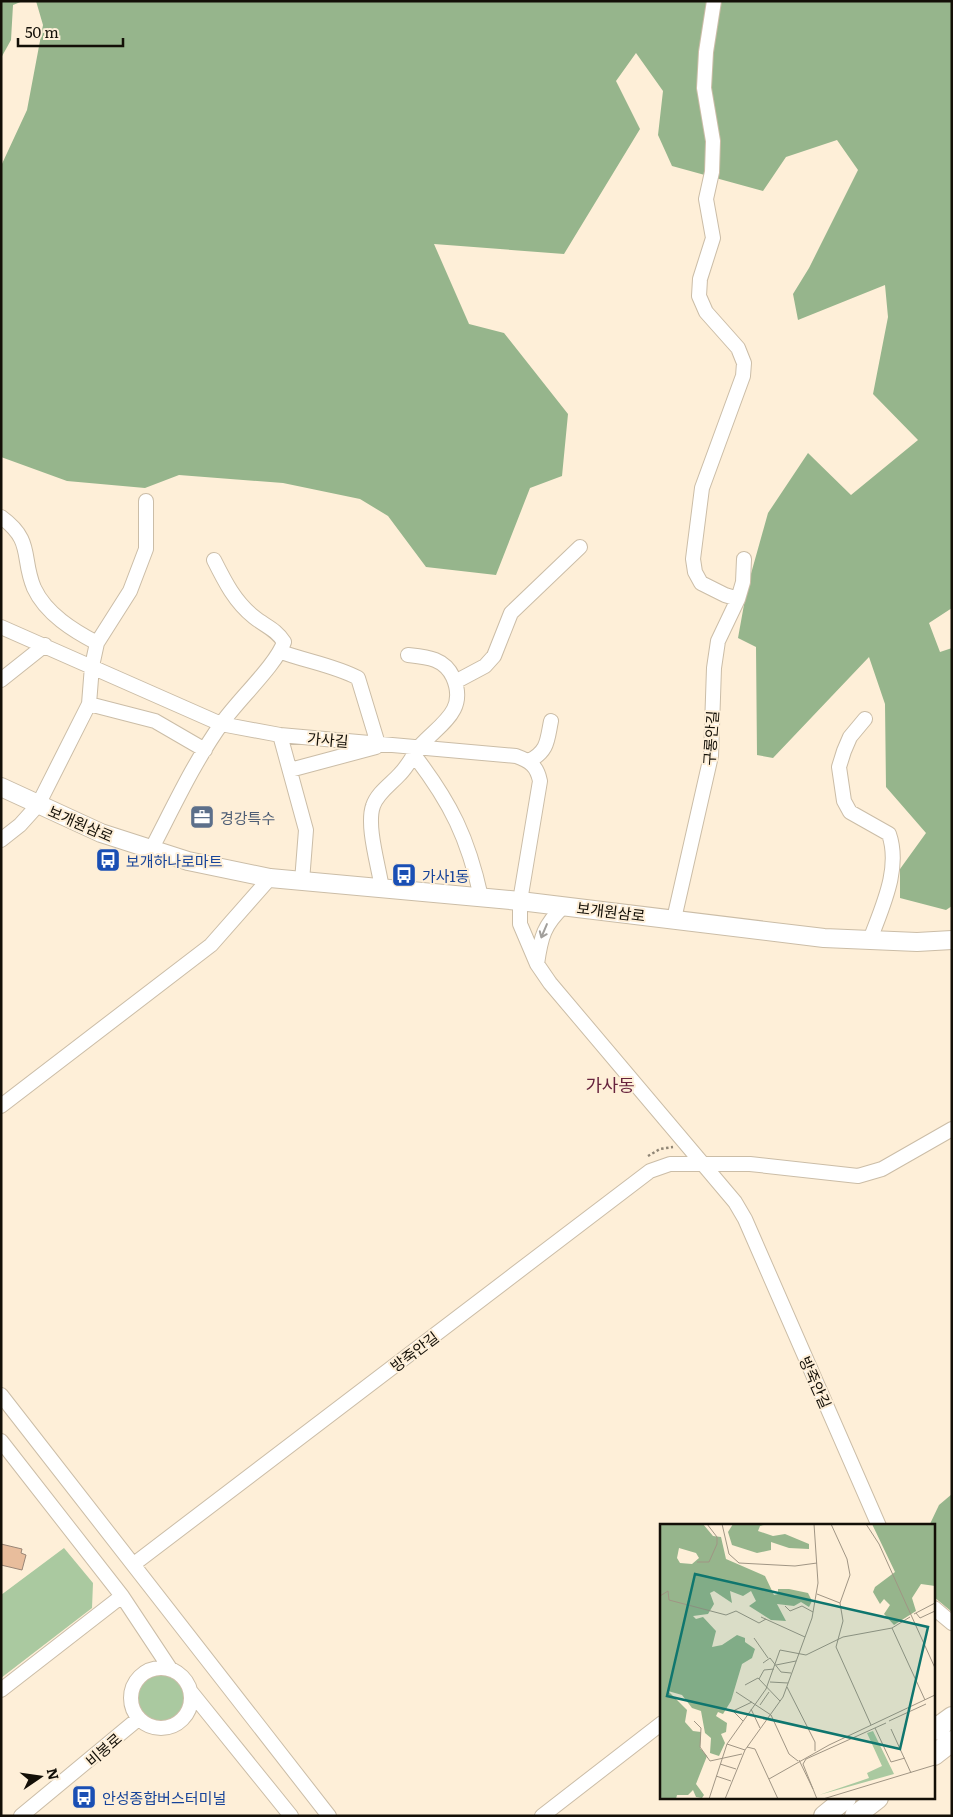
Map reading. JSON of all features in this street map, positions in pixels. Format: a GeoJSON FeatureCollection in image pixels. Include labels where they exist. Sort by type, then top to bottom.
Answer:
{"type":"FeatureCollection","features":[{"type":"Feature","properties":{"kind":"highway"},"geometry":{"type":"LineString","coordinates":[[936,1729],[952,1717]]}},
{"type":"Feature","properties":{"kind":"highway"},"geometry":{"type":"LineString","coordinates":[[936,1753],[952,1741]]}},
{"type":"Feature","properties":{"kind":"highway"},"geometry":{"type":"LineString","coordinates":[[824,1816],[844,1800]]}},
{"type":"Feature","properties":{"kind":"highway"},"geometry":{"type":"LineString","coordinates":[[855,1816],[875,1800]]}},
{"type":"Feature","properties":{"kind":"main road","name":"보개원삼로"},"geometry":{"type":"LineString","coordinates":[[1,787],[102,833],[150,850],[188,861],[270,878],[520,901],[674,919],[763,932],[870,940],[952,940]]}},
{"type":"Feature","properties":{"kind":"street"},"geometry":{"type":"LineString","coordinates":[[714,1],[706,52],[704,88],[713,141],[712,172],[706,200],[713,238],[709,256],[700,279],[699,296],[706,312],[738,348],[744,363],[743,376],[702,488],[693,559],[695,572],[701,583],[725,595],[738,598]]}},
{"type":"Feature","properties":{"kind":"street"},"geometry":{"type":"LineString","coordinates":[[38,804],[90,704],[92,666],[98,644],[130,591],[141,567],[146,550],[146,501]]}},
{"type":"Feature","properties":{"kind":"street"},"geometry":{"type":"LineString","coordinates":[[1,517],[14,526],[22,537],[34,587],[41,600],[69,628],[98,644]]}},
{"type":"Feature","properties":{"kind":"street"},"geometry":{"type":"LineString","coordinates":[[455,682],[485,666],[494,656],[511,613],[580,547]]}},
{"type":"Feature","properties":{"kind":"street","name":"구롱안길"},"geometry":{"type":"LineString","coordinates":[[674,919],[711,756],[714,668],[718,641],[738,598],[743,582],[744,559]]}},
{"type":"Feature","properties":{"kind":"street"},"geometry":{"type":"LineString","coordinates":[[150,850],[221,724],[242,696],[281,652],[284,642],[278,632],[255,618],[231,594],[214,560]]}},
{"type":"Feature","properties":{"kind":"street","name":"가사길"},"geometry":{"type":"LineString","coordinates":[[1,627],[221,724],[280,735],[381,744],[417,751],[516,756],[529,761]]}},
{"type":"Feature","properties":{"kind":"street"},"geometry":{"type":"LineString","coordinates":[[1,680],[45,645]]}},
{"type":"Feature","properties":{"kind":"street"},"geometry":{"type":"LineString","coordinates":[[281,652],[311,663],[345,671],[358,678],[381,744],[290,770]]}},
{"type":"Feature","properties":{"kind":"street"},"geometry":{"type":"LineString","coordinates":[[382,889],[371,819],[376,799],[402,772],[417,751],[454,712],[458,699],[455,682],[449,668],[434,658],[408,655]]}},
{"type":"Feature","properties":{"kind":"street"},"geometry":{"type":"LineString","coordinates":[[90,704],[156,721],[205,750]]}},
{"type":"Feature","properties":{"kind":"street"},"geometry":{"type":"LineString","coordinates":[[865,720],[850,737],[840,767],[844,801],[850,812],[889,834],[894,848],[892,875],[870,940]]}},
{"type":"Feature","properties":{"kind":"street"},"geometry":{"type":"LineString","coordinates":[[520,901],[540,781],[538,770],[529,761],[542,754],[547,744],[551,721]]}},
{"type":"Feature","properties":{"kind":"street"},"geometry":{"type":"LineString","coordinates":[[280,735],[306,830],[302,882]]}},
{"type":"Feature","properties":{"kind":"street"},"geometry":{"type":"LineString","coordinates":[[417,751],[454,813],[474,866],[481,897]]}},
{"type":"Feature","properties":{"kind":"street","name":"보개원삼로"},"geometry":{"type":"LineString","coordinates":[[1,840],[20,825],[38,804]]}},
{"type":"Feature","properties":{"kind":"street"},"geometry":{"type":"LineString","coordinates":[[1,1106],[210,945],[270,878]]}},
{"type":"Feature","properties":{"kind":"street","name":"방죽안길"},"geometry":{"type":"LineString","coordinates":[[520,901],[520,924],[537,964],[550,983],[680,1138],[704,1163],[735,1202],[745,1218],[878,1524]]}},
{"type":"Feature","properties":{"kind":"street"},"geometry":{"type":"LineString","coordinates":[[537,964],[544,930],[550,919],[564,906]]}},
{"type":"Feature","properties":{"kind":"street"},"geometry":{"type":"LineString","coordinates":[[704,1163],[750,1164],[858,1176],[882,1169],[952,1129]]}},
{"type":"Feature","properties":{"kind":"street","name":"방죽안길"},"geometry":{"type":"LineString","coordinates":[[134,1564],[650,1171],[670,1164],[704,1163]]}},
{"type":"Feature","properties":{"kind":"street"},"geometry":{"type":"LineString","coordinates":[[1,1395],[329,1816]]}},
{"type":"Feature","properties":{"kind":"street"},"geometry":{"type":"LineString","coordinates":[[1,1441],[122,1596],[170,1670]]}},
{"type":"Feature","properties":{"kind":"street"},"geometry":{"type":"LineString","coordinates":[[1,1690],[122,1596]]}},
{"type":"Feature","properties":{"kind":"street"},"geometry":{"type":"LineString","coordinates":[[936,1610],[952,1622]]}},
{"type":"Feature","properties":{"kind":"street"},"geometry":{"type":"LineString","coordinates":[[191,1692],[190,1708],[175,1726],[159,1729],[151,1727],[138,1719],[131,1705],[131,1696],[136,1682],[147,1671],[163,1668],[184,1678],[191,1692],[291,1816]]}},
{"type":"Feature","properties":{"kind":"street","name":"비봉로"},"geometry":{"type":"LineString","coordinates":[[21,1816],[138,1719]]}},
{"type":"Feature","properties":{"kind":"street"},"geometry":{"type":"LineString","coordinates":[[542,1816],[660,1725]]}},
{"type":"Feature","properties":{"kind":"green space"},"geometry":{"type":"Polygon","coordinates":[[[1,1],[23,1],[13,5],[11,40],[1,58],[1,1]]]}},
{"type":"Feature","properties":{"kind":"green space"},"geometry":{"type":"Polygon","coordinates":[[[36,1],[952,1],[952,608],[929,623],[940,652],[952,648],[952,906],[946,910],[900,898],[900,869],[926,833],[886,787],[885,704],[869,657],[773,758],[757,755],[756,647],[738,638],[747,588],[768,513],[808,453],[851,495],[918,440],[873,394],[888,317],[885,285],[798,320],[793,294],[809,268],[858,170],[837,140],[786,157],[763,191],[672,166],[658,135],[663,91],[636,53],[616,81],[640,129],[564,254],[434,244],[469,324],[504,333],[568,414],[562,476],[530,488],[496,575],[426,567],[388,516],[360,499],[283,483],[179,475],[145,488],[67,481],[1,457],[1,166],[27,110],[43,25],[36,1]]]}},
{"type":"Feature","properties":{"kind":"green space"},"geometry":{"type":"Polygon","coordinates":[[[952,1494],[952,1612],[936,1599],[936,1524],[930,1524],[939,1505],[952,1494]]]}},
{"type":"Feature","properties":{"kind":"green space"},"geometry":{"type":"Polygon","coordinates":[[[64,1548],[93,1583],[92,1608],[1,1678],[1,1595],[64,1548]]]}},
{"type":"Feature","properties":{"kind":"green space"},"geometry":{"type":"Polygon","coordinates":[[[155,1675],[165,1675],[174,1679],[180,1685],[183,1690],[183,1708],[174,1719],[165,1723],[155,1723],[146,1719],[140,1713],[136,1704],[136,1694],[140,1685],[146,1679],[155,1675]]]}},
{"type":"Feature","properties":{"kind":"building"},"geometry":{"type":"Polygon","coordinates":[[[1,1544],[22,1549],[21,1553],[26,1555],[22,1570],[1,1565],[1,1544]]]}},
{"type":"Feature","properties":{"kind":"place","name":"경강특수"},"geometry":{"type":"Point","coordinates":[202,817]}},
{"type":"Feature","properties":{"kind":"place","name":"보개하나로마트"},"geometry":{"type":"Point","coordinates":[108,860]}},
{"type":"Feature","properties":{"kind":"place","name":"가사1동"},"geometry":{"type":"Point","coordinates":[404,875]}},
{"type":"Feature","properties":{"kind":"place","name":"안성종합버스터미널"},"geometry":{"type":"Point","coordinates":[84,1797]}},
{"type":"Feature","properties":{"kind":"district","name":"가사동"},"geometry":{"type":"Point","coordinates":[610,1084]}}]}
